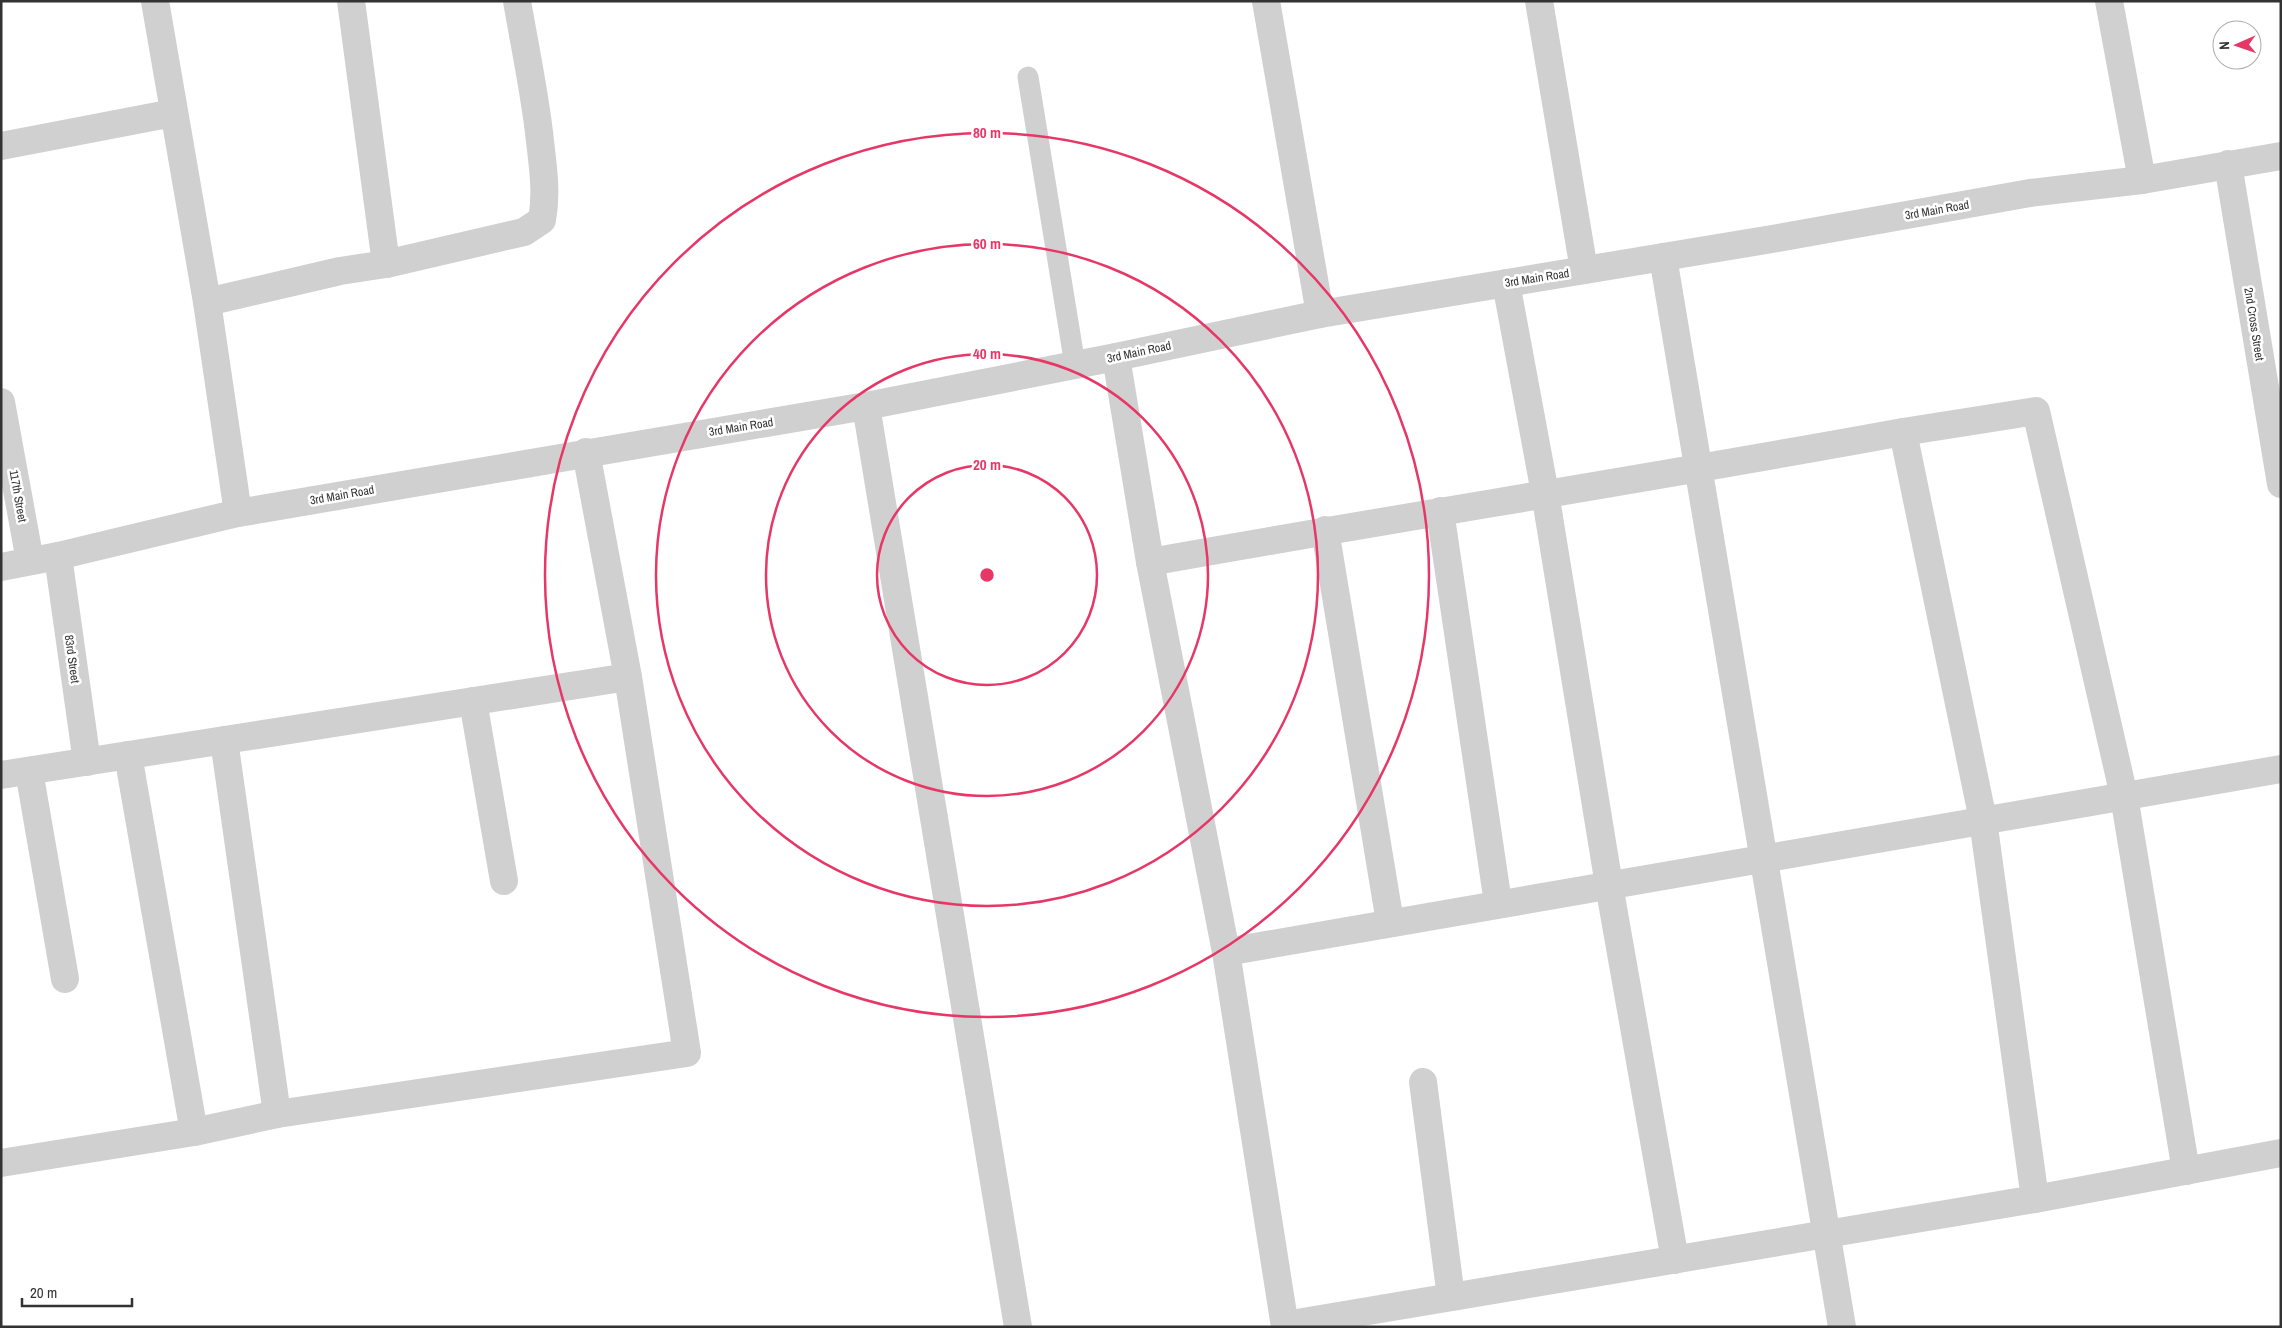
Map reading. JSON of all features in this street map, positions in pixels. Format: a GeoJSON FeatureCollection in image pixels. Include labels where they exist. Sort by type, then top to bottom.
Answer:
{"type":"FeatureCollection","features":[{"type":"Feature","properties":{"kind":"street"},"geometry":{"type":"LineString","coordinates":[[155,1],[207,302],[238,513]]}},
{"type":"Feature","properties":{"kind":"street"},"geometry":{"type":"LineString","coordinates":[[351,1],[386,264]]}},
{"type":"Feature","properties":{"kind":"street"},"geometry":{"type":"LineString","coordinates":[[207,302],[340,271],[386,264],[524,232],[542,220],[546,199],[544,171],[538,120],[517,1]]}},
{"type":"Feature","properties":{"kind":"street"},"geometry":{"type":"LineString","coordinates":[[1266,1],[1320,314]]}},
{"type":"Feature","properties":{"kind":"street"},"geometry":{"type":"LineString","coordinates":[[1539,1],[1584,270]]}},
{"type":"Feature","properties":{"kind":"street"},"geometry":{"type":"LineString","coordinates":[[2109,1],[2142,180]]}},
{"type":"Feature","properties":{"kind":"street"},"geometry":{"type":"LineString","coordinates":[[1,146],[173,113]]}},
{"type":"Feature","properties":{"kind":"street","name":"3rd Main Road"},"geometry":{"type":"LineString","coordinates":[[1,567],[58,556],[238,513],[586,452],[866,406],[1116,357],[1320,314],[2030,193],[2142,180],[2281,156]]}},
{"type":"Feature","properties":{"kind":"street","name":"2nd Cross Street"},"geometry":{"type":"LineString","coordinates":[[2228,164],[2281,484]]}},
{"type":"Feature","properties":{"kind":"street"},"geometry":{"type":"LineString","coordinates":[[1663,257],[1842,1327]]}},
{"type":"Feature","properties":{"kind":"street"},"geometry":{"type":"LineString","coordinates":[[1506,283],[1545,493],[1609,884],[1675,1260]]}},
{"type":"Feature","properties":{"kind":"street"},"geometry":{"type":"LineString","coordinates":[[1116,357],[1150,562],[1226,952],[1285,1326],[2035,1199],[2281,1153]]}},
{"type":"Feature","properties":{"kind":"street","name":"117th Street"},"geometry":{"type":"LineString","coordinates":[[1,402],[30,561]]}},
{"type":"Feature","properties":{"kind":"street"},"geometry":{"type":"LineString","coordinates":[[866,406],[1018,1327]]}},
{"type":"Feature","properties":{"kind":"street"},"geometry":{"type":"LineString","coordinates":[[1150,562],[1325,530],[2036,411],[2124,796],[2186,1170]]}},
{"type":"Feature","properties":{"kind":"street"},"geometry":{"type":"LineString","coordinates":[[1903,432],[1983,820],[2035,1199]]}},
{"type":"Feature","properties":{"kind":"street"},"geometry":{"type":"LineString","coordinates":[[1,1163],[194,1132],[277,1114],[687,1053],[628,677],[586,452]]}},
{"type":"Feature","properties":{"kind":"street"},"geometry":{"type":"LineString","coordinates":[[1440,511],[1498,903]]}},
{"type":"Feature","properties":{"kind":"street"},"geometry":{"type":"LineString","coordinates":[[1325,530],[1390,922]]}},
{"type":"Feature","properties":{"kind":"street","name":"83rd Street"},"geometry":{"type":"LineString","coordinates":[[58,556],[87,762]]}},
{"type":"Feature","properties":{"kind":"street"},"geometry":{"type":"LineString","coordinates":[[1,775],[628,677]]}},
{"type":"Feature","properties":{"kind":"street"},"geometry":{"type":"LineString","coordinates":[[473,701],[504,881]]}},
{"type":"Feature","properties":{"kind":"street"},"geometry":{"type":"LineString","coordinates":[[224,740],[277,1114]]}},
{"type":"Feature","properties":{"kind":"street"},"geometry":{"type":"LineString","coordinates":[[128,755],[194,1132]]}},
{"type":"Feature","properties":{"kind":"street"},"geometry":{"type":"LineString","coordinates":[[1226,952],[1498,903],[2281,769]]}},
{"type":"Feature","properties":{"kind":"street"},"geometry":{"type":"LineString","coordinates":[[29,771],[65,979]]}},
{"type":"Feature","properties":{"kind":"street"},"geometry":{"type":"LineString","coordinates":[[1423,1082],[1451,1297]]}},
{"type":"Feature","properties":{"kind":"lane"},"geometry":{"type":"LineString","coordinates":[[1028,77],[1075,365]]}}]}
